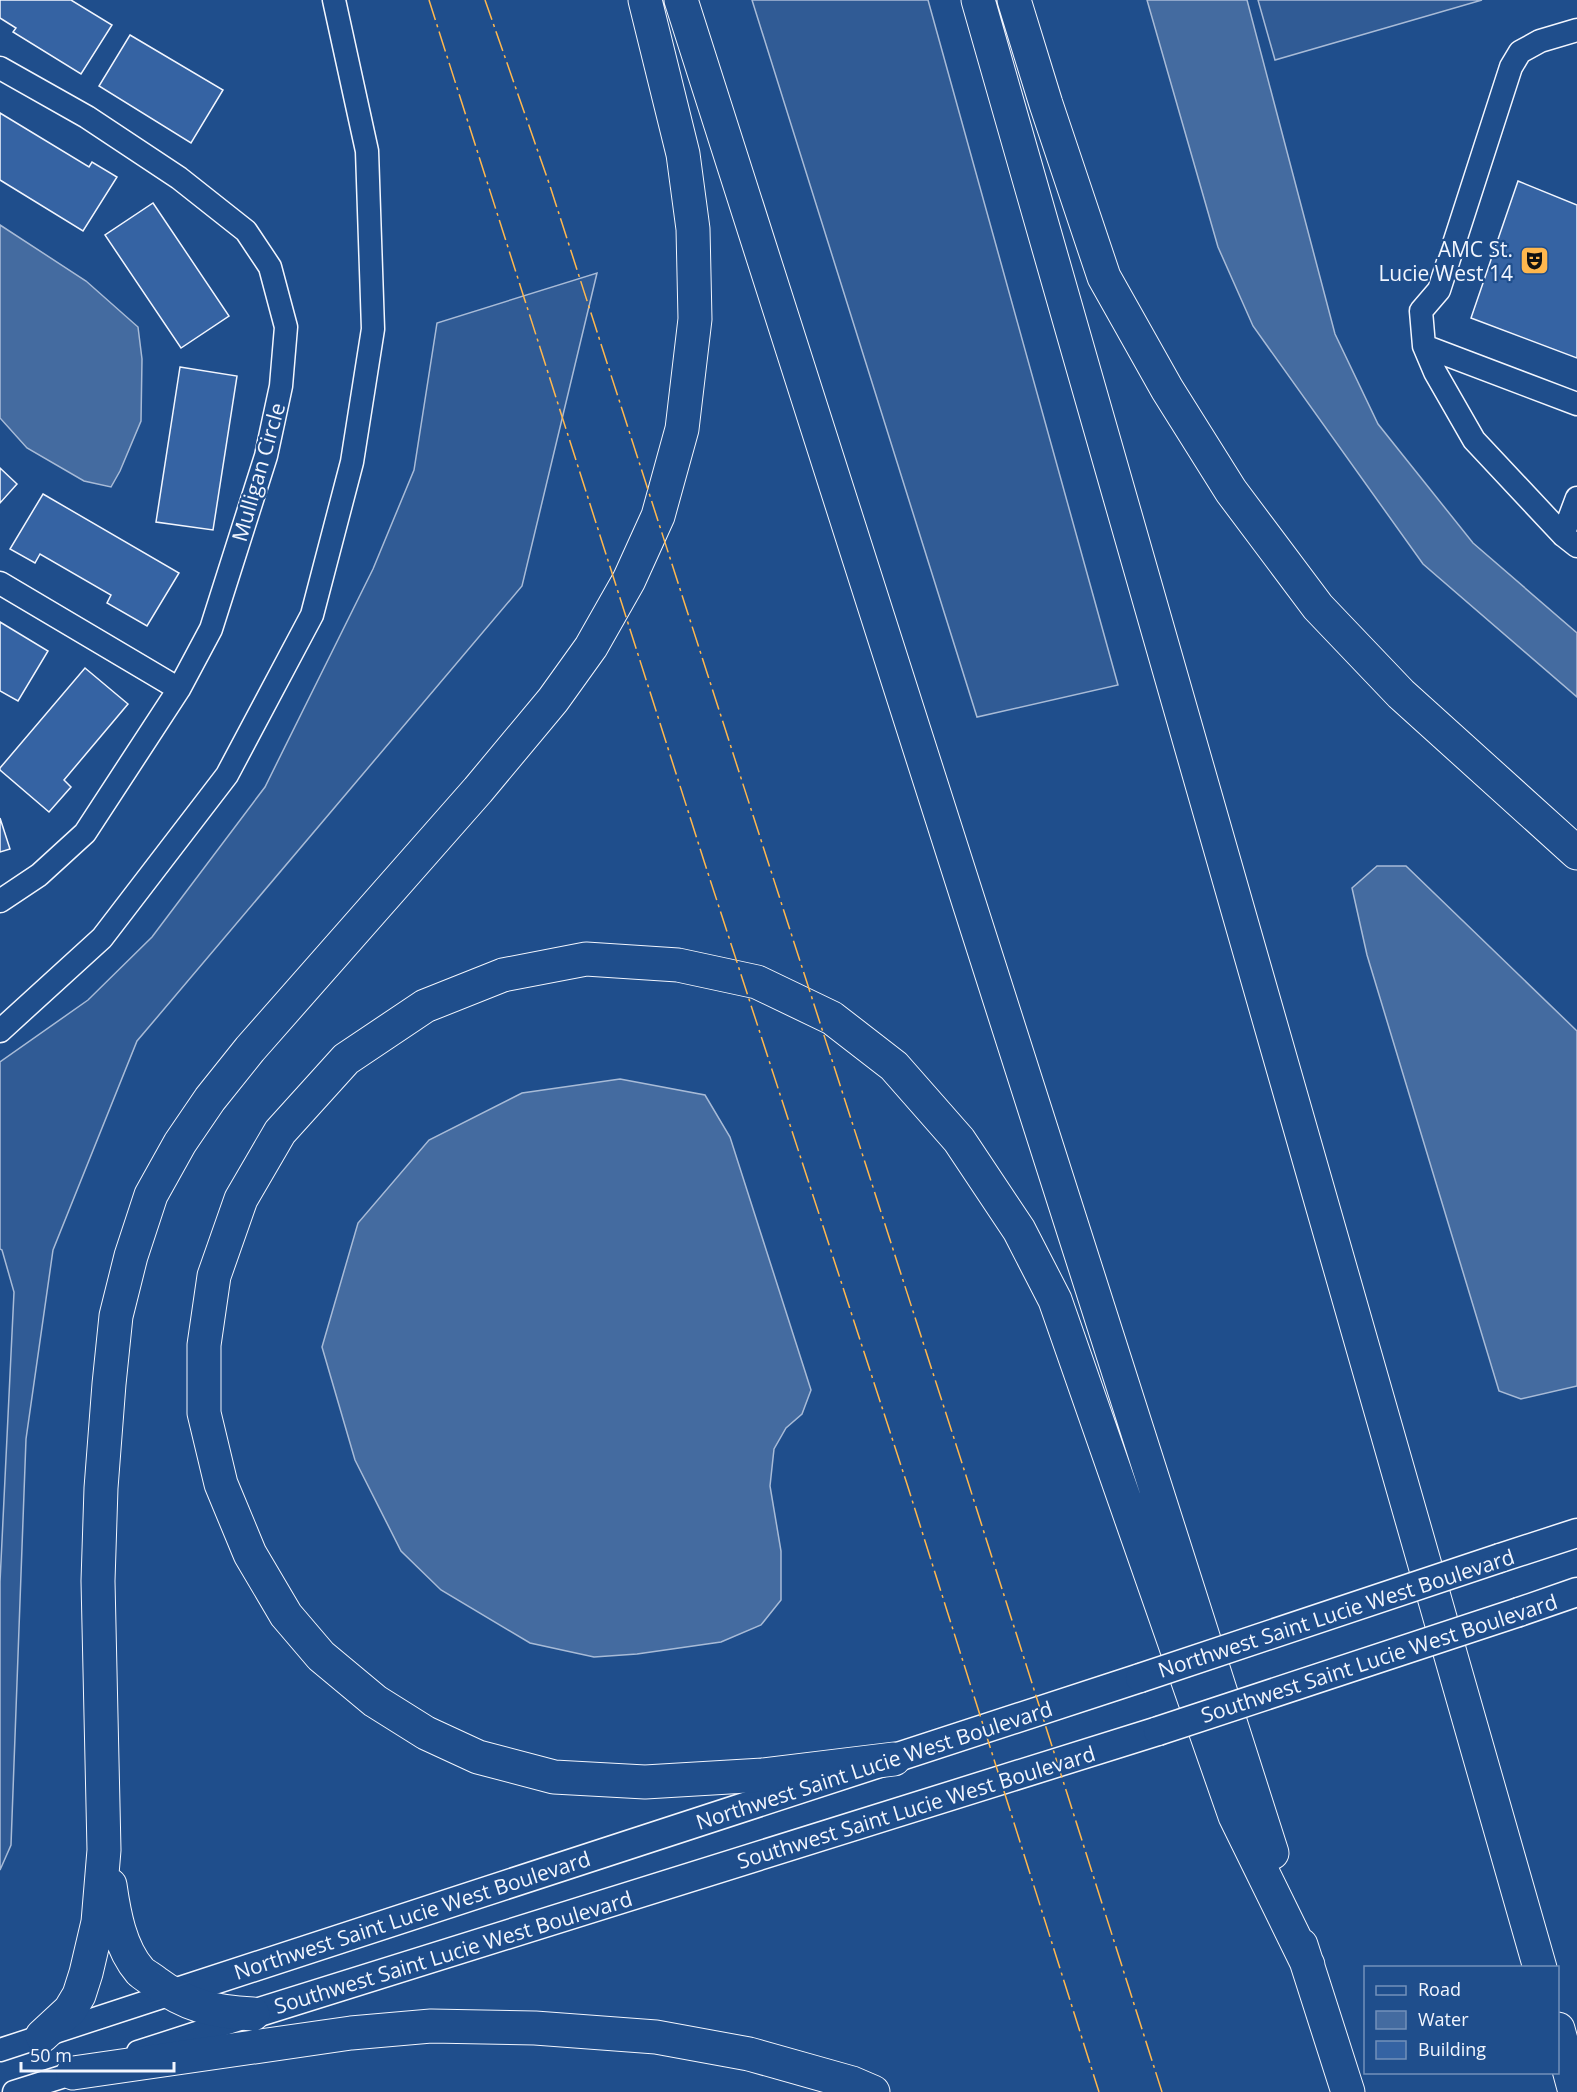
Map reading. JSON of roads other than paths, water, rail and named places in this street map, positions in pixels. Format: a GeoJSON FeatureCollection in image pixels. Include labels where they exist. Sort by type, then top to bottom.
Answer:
{"type":"FeatureCollection","features":[{"type":"Feature","properties":{"kind":"highway"},"geometry":{"type":"LineString","coordinates":[[42,2036],[70,2010],[79,1995],[98,1922],[104,1850],[98,1581],[108,1384],[116,1316],[131,1256],[152,1195],[180,1143],[210,1099],[250,1049],[478,790],[553,700],[591,647],[624,590],[658,516],[682,429],[695,319],[694,240],[682,154],[645,0]]}},
{"type":"Feature","properties":{"kind":"highway"},"geometry":{"type":"LineString","coordinates":[[681,0],[1348,2092]]}},
{"type":"Feature","properties":{"kind":"highway"},"geometry":{"type":"LineString","coordinates":[[978,0],[1539,1966]]}},
{"type":"Feature","properties":{"kind":"highway"},"geometry":{"type":"LineString","coordinates":[[1014,0],[1104,277],[1167,389],[1231,491],[1318,607],[1401,694],[1577,853]]}},
{"type":"Feature","properties":{"kind":"highway"},"geometry":{"type":"LineString","coordinates":[[894,1759],[763,1775],[645,1782],[554,1777],[478,1757],[426,1733],[375,1701],[321,1656],[286,1615],[250,1554],[221,1484],[204,1413],[204,1345],[214,1276],[241,1199],[280,1132],[346,1059],[425,1006],[503,975],[585,959],[678,965],[757,982],[832,1018],[894,1066],[959,1140],[1019,1230],[1055,1300],[1235,1816],[1308,1965]]}},
{"type":"Feature","properties":{"kind":"highway"},"geometry":{"type":"LineString","coordinates":[[104,1850],[113,1909],[124,1944],[140,1971],[171,1994],[205,2009],[224,2013],[253,2014]]}},
{"type":"Feature","properties":{"kind":"highway"},"geometry":{"type":"LineString","coordinates":[[73,2073],[351,2033],[431,2026],[535,2028],[656,2037],[749,2054],[852,2083],[873,2092]]}},
{"type":"Feature","properties":{"kind":"highway"},"geometry":{"type":"LineString","coordinates":[[1559,2036],[1575,2092]]}},
{"type":"Feature","properties":{"kind":"main road","name":"Northwest Saint Lucie West Boulevard"},"geometry":{"type":"LineString","coordinates":[[171,1994],[894,1759],[1577,1533]]}},
{"type":"Feature","properties":{"kind":"main road","name":"Southwest Saint Lucie West Boulevard"},"geometry":{"type":"LineString","coordinates":[[253,2014],[1158,1731],[1577,1592]]}},
{"type":"Feature","properties":{"kind":"street"},"geometry":{"type":"LineString","coordinates":[[0,1031],[102,938],[227,775],[312,615],[352,462],[373,329],[367,151],[334,0]]}},
{"type":"Feature","properties":{"kind":"street"},"geometry":{"type":"LineString","coordinates":[[1570,540],[1474,440],[1435,372],[1424,346],[1421,312],[1439,290],[1511,67],[1520,52],[1540,41],[1577,30]]}},
{"type":"Feature","properties":{"kind":"street","name":"Mulligan Circle"},"geometry":{"type":"LineString","coordinates":[[0,68],[87,117],[179,178],[246,231],[270,267],[286,327],[281,386],[266,456],[211,629],[179,689],[85,833],[39,875],[0,901]]}},
{"type":"Feature","properties":{"kind":"street"},"geometry":{"type":"LineString","coordinates":[[1424,346],[1577,404]]}},
{"type":"Feature","properties":{"kind":"street"},"geometry":{"type":"LineString","coordinates":[[1570,540],[1577,498]]}},
{"type":"Feature","properties":{"kind":"street"},"geometry":{"type":"LineString","coordinates":[[0,583],[179,689]]}},
{"type":"Feature","properties":{"kind":"street"},"geometry":{"type":"LineString","coordinates":[[0,1014],[102,938]]}},
{"type":"Feature","properties":{"kind":"street"},"geometry":{"type":"LineString","coordinates":[[0,2050],[171,1994]]}},
{"type":"Feature","properties":{"kind":"street"},"geometry":{"type":"LineString","coordinates":[[14,2092],[253,2014]]}},
{"type":"Feature","properties":{"kind":"water"},"geometry":{"type":"Polygon","coordinates":[[[1147,0],[1247,0],[1335,334],[1378,424],[1473,543],[1577,633],[1577,697],[1423,564],[1253,326],[1218,247],[1147,0]]]}},
{"type":"Feature","properties":{"kind":"water"},"geometry":{"type":"Polygon","coordinates":[[[0,225],[86,281],[138,327],[142,359],[141,421],[111,487],[84,481],[27,448],[0,418],[0,225]]]}},
{"type":"Feature","properties":{"kind":"water"},"geometry":{"type":"Polygon","coordinates":[[[1377,866],[1406,866],[1577,1031],[1577,1386],[1521,1399],[1499,1391],[1367,955],[1352,888],[1377,866]]]}},
{"type":"Feature","properties":{"kind":"water"},"geometry":{"type":"Polygon","coordinates":[[[620,1079],[705,1095],[730,1137],[811,1390],[802,1414],[786,1428],[774,1449],[770,1486],[781,1551],[781,1600],[761,1625],[721,1642],[637,1654],[594,1657],[530,1643],[441,1590],[401,1551],[355,1460],[322,1347],[358,1223],[429,1140],[522,1093],[620,1079]]]}},
{"type":"Feature","properties":{"kind":"place","name":"AMC St. Lucie West 14"},"geometry":{"type":"Point","coordinates":[1534,261]}}]}
